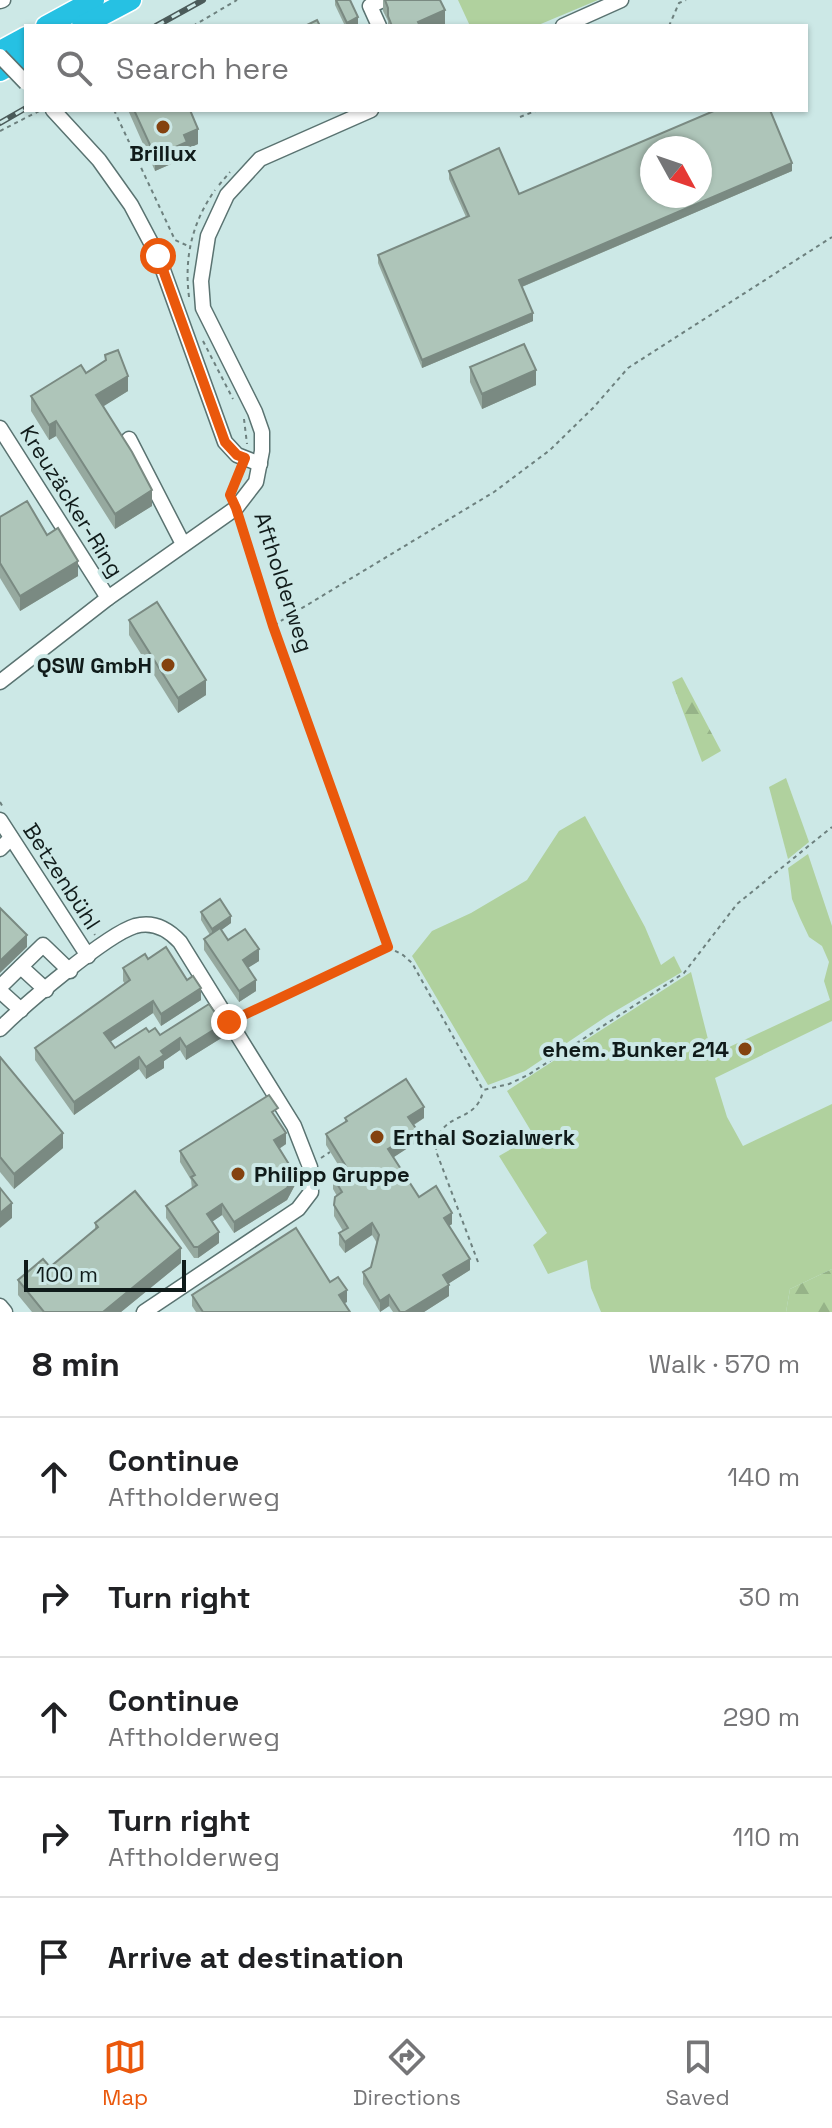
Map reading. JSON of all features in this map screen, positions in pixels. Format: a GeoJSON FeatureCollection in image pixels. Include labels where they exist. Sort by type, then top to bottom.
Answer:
{"type":"FeatureCollection","features":[{"type":"Feature","properties":{"kind":"highway"},"geometry":{"type":"LineString","coordinates":[[50,24],[94,0]]}},
{"type":"Feature","properties":{"kind":"highway"},"geometry":{"type":"LineString","coordinates":[[86,24],[131,0]]}},
{"type":"Feature","properties":{"kind":"highway"},"geometry":{"type":"LineString","coordinates":[[0,54],[24,38]]}},
{"type":"Feature","properties":{"kind":"highway"},"geometry":{"type":"LineString","coordinates":[[0,71],[24,58]]}},
{"type":"Feature","properties":{"kind":"street"},"geometry":{"type":"LineString","coordinates":[[378,24],[370,6],[383,0]]}},
{"type":"Feature","properties":{"kind":"street"},"geometry":{"type":"LineString","coordinates":[[567,24],[621,0]]}},
{"type":"Feature","properties":{"kind":"street"},"geometry":{"type":"LineString","coordinates":[[0,54],[24,81]]}},
{"type":"Feature","properties":{"kind":"street"},"geometry":{"type":"LineString","coordinates":[[55,112],[99,160],[131,205],[158,256],[225,442],[237,455],[260,464],[262,432],[255,412],[203,308],[201,281],[208,236],[227,195],[260,159],[366,112]]}},
{"type":"Feature","properties":{"kind":"street","name":"Kreuzäcker-Ring"},"geometry":{"type":"LineString","coordinates":[[0,428],[108,598]]}},
{"type":"Feature","properties":{"kind":"street"},"geometry":{"type":"LineString","coordinates":[[129,439],[183,544]]}},
{"type":"Feature","properties":{"kind":"street","name":"Aftholderweg"},"geometry":{"type":"LineString","coordinates":[[236,508],[256,482],[260,464]]}},
{"type":"Feature","properties":{"kind":"street","name":"Kreuzäcker-Ring"},"geometry":{"type":"LineString","coordinates":[[0,682],[108,598],[236,508]]}},
{"type":"Feature","properties":{"kind":"street","name":"Betzenbühl"},"geometry":{"type":"LineString","coordinates":[[0,820],[88,956]]}},
{"type":"Feature","properties":{"kind":"street"},"geometry":{"type":"LineString","coordinates":[[0,849],[11,838]]}},
{"type":"Feature","properties":{"kind":"street"},"geometry":{"type":"LineString","coordinates":[[0,1029],[88,956],[125,931],[148,924],[171,933],[186,952],[294,1126],[310,1167],[311,1192],[298,1209],[144,1312]]}},
{"type":"Feature","properties":{"kind":"street"},"geometry":{"type":"LineString","coordinates":[[21,1010],[0,989],[43,945],[70,971]]}},
{"type":"Feature","properties":{"kind":"street"},"geometry":{"type":"LineString","coordinates":[[21,967],[46,990]]}},
{"type":"Feature","properties":{"kind":"street"},"geometry":{"type":"LineString","coordinates":[[0,1306],[5,1312]]}},
{"type":"Feature","properties":{"kind":"path"},"geometry":{"type":"LineString","coordinates":[[196,24],[237,0]]}},
{"type":"Feature","properties":{"kind":"path"},"geometry":{"type":"LineString","coordinates":[[670,24],[679,3],[686,0]]}},
{"type":"Feature","properties":{"kind":"path"},"geometry":{"type":"LineString","coordinates":[[0,131],[36,112]]}},
{"type":"Feature","properties":{"kind":"path"},"geometry":{"type":"LineString","coordinates":[[115,112],[175,240],[204,252]]}},
{"type":"Feature","properties":{"kind":"path"},"geometry":{"type":"LineString","coordinates":[[520,117],[533,112]]}},
{"type":"Feature","properties":{"kind":"path"},"geometry":{"type":"LineString","coordinates":[[189,302],[186,274],[189,246],[206,202],[233,169]]}},
{"type":"Feature","properties":{"kind":"path"},"geometry":{"type":"LineString","coordinates":[[273,626],[494,492],[550,450],[628,368],[832,237]]}},
{"type":"Feature","properties":{"kind":"path"},"geometry":{"type":"LineString","coordinates":[[198,330],[237,406]]}},
{"type":"Feature","properties":{"kind":"path"},"geometry":{"type":"LineString","coordinates":[[236,508],[230,495],[248,442],[243,417]]}},
{"type":"Feature","properties":{"kind":"path","name":"Aftholderweg"},"geometry":{"type":"LineString","coordinates":[[236,508],[273,626],[388,947]]}},
{"type":"Feature","properties":{"kind":"path"},"geometry":{"type":"LineString","coordinates":[[483,1090],[509,1084],[528,1075],[684,973],[737,904],[832,827]]}},
{"type":"Feature","properties":{"kind":"path"},"geometry":{"type":"LineString","coordinates":[[229,1022],[388,947],[412,963],[483,1090],[482,1098],[475,1107],[441,1127],[436,1138],[436,1151],[478,1262]]}},
{"type":"Feature","properties":{"kind":"green space"},"geometry":{"type":"Polygon","coordinates":[[[458,0],[598,0],[541,24],[469,24],[458,0]]]}},
{"type":"Feature","properties":{"kind":"green space"},"geometry":{"type":"Polygon","coordinates":[[[682,677],[721,751],[702,762],[672,682],[682,677]]]}},
{"type":"Feature","properties":{"kind":"green space"},"geometry":{"type":"Polygon","coordinates":[[[786,778],[809,842],[788,859],[769,787],[786,778]]]}},
{"type":"Feature","properties":{"kind":"green space"},"geometry":{"type":"Polygon","coordinates":[[[585,816],[645,927],[661,965],[674,956],[682,972],[607,1016],[525,1071],[488,1085],[412,956],[432,931],[471,913],[527,880],[559,831],[585,816]]]}},
{"type":"Feature","properties":{"kind":"green space"},"geometry":{"type":"Polygon","coordinates":[[[808,854],[832,926],[832,1021],[715,1078],[727,1117],[743,1146],[832,1104],[832,1269],[790,1289],[786,1312],[601,1312],[591,1288],[587,1260],[548,1274],[533,1245],[547,1233],[499,1156],[534,1136],[507,1091],[691,972],[712,1055],[830,1000],[824,981],[829,962],[822,946],[809,937],[792,899],[788,868],[808,854]]]}},
{"type":"Feature","properties":{"kind":"green space"},"geometry":{"type":"Polygon","coordinates":[[[832,1269],[832,1312],[786,1312],[790,1289],[832,1269]]]}},
{"type":"Feature","properties":{"kind":"building"},"geometry":{"type":"Polygon","coordinates":[[[336,0],[350,0],[358,17],[347,23],[336,0]]]}},
{"type":"Feature","properties":{"kind":"building"},"geometry":{"type":"Polygon","coordinates":[[[385,0],[440,0],[445,10],[419,24],[391,24],[385,0]]]}},
{"type":"Feature","properties":{"kind":"building","name":"Brillux"},"geometry":{"type":"Polygon","coordinates":[[[135,112],[191,112],[198,129],[184,135],[187,142],[155,156],[135,112]]]}},
{"type":"Feature","properties":{"kind":"building"},"geometry":{"type":"Polygon","coordinates":[[[711,112],[771,112],[792,163],[712,197],[712,136],[655,136],[711,112]]]}},
{"type":"Feature","properties":{"kind":"building"},"geometry":{"type":"Polygon","coordinates":[[[640,142],[640,208],[687,208],[519,280],[533,313],[422,360],[378,255],[469,216],[449,171],[499,148],[519,194],[640,142]]]}},
{"type":"Feature","properties":{"kind":"building"},"geometry":{"type":"Polygon","coordinates":[[[524,344],[536,370],[482,394],[470,367],[524,344]]]}},
{"type":"Feature","properties":{"kind":"building"},"geometry":{"type":"Polygon","coordinates":[[[118,350],[128,376],[96,395],[152,490],[115,514],[56,421],[49,425],[31,396],[81,365],[86,373],[106,360],[105,355],[118,350]]]}},
{"type":"Feature","properties":{"kind":"building"},"geometry":{"type":"Polygon","coordinates":[[[27,501],[47,535],[58,528],[78,561],[20,596],[0,563],[0,517],[27,501]]]}},
{"type":"Feature","properties":{"kind":"building","name":"QSW GmbH"},"geometry":{"type":"Polygon","coordinates":[[[157,602],[206,680],[178,698],[129,620],[157,602]]]}},
{"type":"Feature","properties":{"kind":"building"},"geometry":{"type":"Polygon","coordinates":[[[220,899],[231,916],[212,929],[201,912],[220,899]]]}},
{"type":"Feature","properties":{"kind":"building"},"geometry":{"type":"Polygon","coordinates":[[[0,908],[27,935],[0,961],[0,908]]]}},
{"type":"Feature","properties":{"kind":"building"},"geometry":{"type":"Polygon","coordinates":[[[220,928],[228,940],[245,929],[259,949],[243,960],[256,980],[239,991],[204,939],[220,928]]]}},
{"type":"Feature","properties":{"kind":"building"},"geometry":{"type":"Polygon","coordinates":[[[166,947],[187,980],[193,976],[201,988],[161,1014],[153,1001],[104,1033],[115,1048],[146,1028],[149,1032],[155,1028],[160,1035],[209,1004],[223,1024],[186,1047],[180,1038],[161,1051],[164,1055],[146,1067],[139,1057],[74,1102],[35,1048],[130,980],[123,968],[145,954],[148,959],[166,947]]]}},
{"type":"Feature","properties":{"kind":"building"},"geometry":{"type":"Polygon","coordinates":[[[0,1057],[63,1133],[14,1174],[0,1157],[0,1057]]]}},
{"type":"Feature","properties":{"kind":"building"},"geometry":{"type":"Polygon","coordinates":[[[406,1079],[424,1107],[408,1117],[417,1130],[388,1149],[419,1197],[436,1186],[452,1213],[444,1218],[470,1259],[443,1275],[449,1285],[405,1312],[400,1312],[389,1295],[380,1301],[363,1272],[371,1267],[379,1235],[372,1223],[345,1242],[339,1233],[348,1228],[334,1205],[335,1197],[342,1192],[333,1177],[347,1168],[326,1134],[347,1121],[345,1118],[406,1079]]]}},
{"type":"Feature","properties":{"kind":"building","name":"Philipp Gruppe"},"geometry":{"type":"Polygon","coordinates":[[[269,1095],[278,1108],[272,1112],[286,1133],[274,1140],[295,1174],[287,1188],[234,1222],[222,1204],[207,1214],[219,1232],[194,1247],[166,1206],[197,1185],[191,1177],[195,1175],[180,1151],[269,1095]]]}},
{"type":"Feature","properties":{"kind":"building"},"geometry":{"type":"Polygon","coordinates":[[[0,1188],[12,1203],[0,1213],[0,1188]]]}},
{"type":"Feature","properties":{"kind":"building"},"geometry":{"type":"Polygon","coordinates":[[[135,1191],[181,1248],[103,1312],[44,1312],[18,1280],[43,1259],[50,1267],[98,1227],[95,1223],[135,1191]]]}},
{"type":"Feature","properties":{"kind":"building"},"geometry":{"type":"Polygon","coordinates":[[[296,1228],[330,1282],[338,1277],[347,1290],[339,1295],[350,1312],[203,1312],[192,1295],[296,1228]]]}},
{"type":"Feature","properties":{"kind":"railway"},"geometry":{"type":"LineString","coordinates":[[160,24],[203,0]]}},
{"type":"Feature","properties":{"kind":"railway"},"geometry":{"type":"LineString","coordinates":[[0,123],[24,109]]}},
{"type":"Feature","properties":{"kind":"place","name":"Brillux"},"geometry":{"type":"Point","coordinates":[163,127]}},
{"type":"Feature","properties":{"kind":"place","name":"QSW GmbH"},"geometry":{"type":"Point","coordinates":[168,665]}},
{"type":"Feature","properties":{"kind":"place","name":"ehem. Bunker 214"},"geometry":{"type":"Point","coordinates":[745,1049]}},
{"type":"Feature","properties":{"kind":"place","name":"Erthal Sozialwerk"},"geometry":{"type":"Point","coordinates":[377,1137]}},
{"type":"Feature","properties":{"kind":"place","name":"Philipp Gruppe"},"geometry":{"type":"Point","coordinates":[238,1174]}},
{"type":"Feature","properties":{"kind":"route"},"geometry":{"type":"LineString","coordinates":[[158,256],[225,442],[237,455],[245,458],[230,495],[273,626],[388,947],[229,1022]]}}]}
